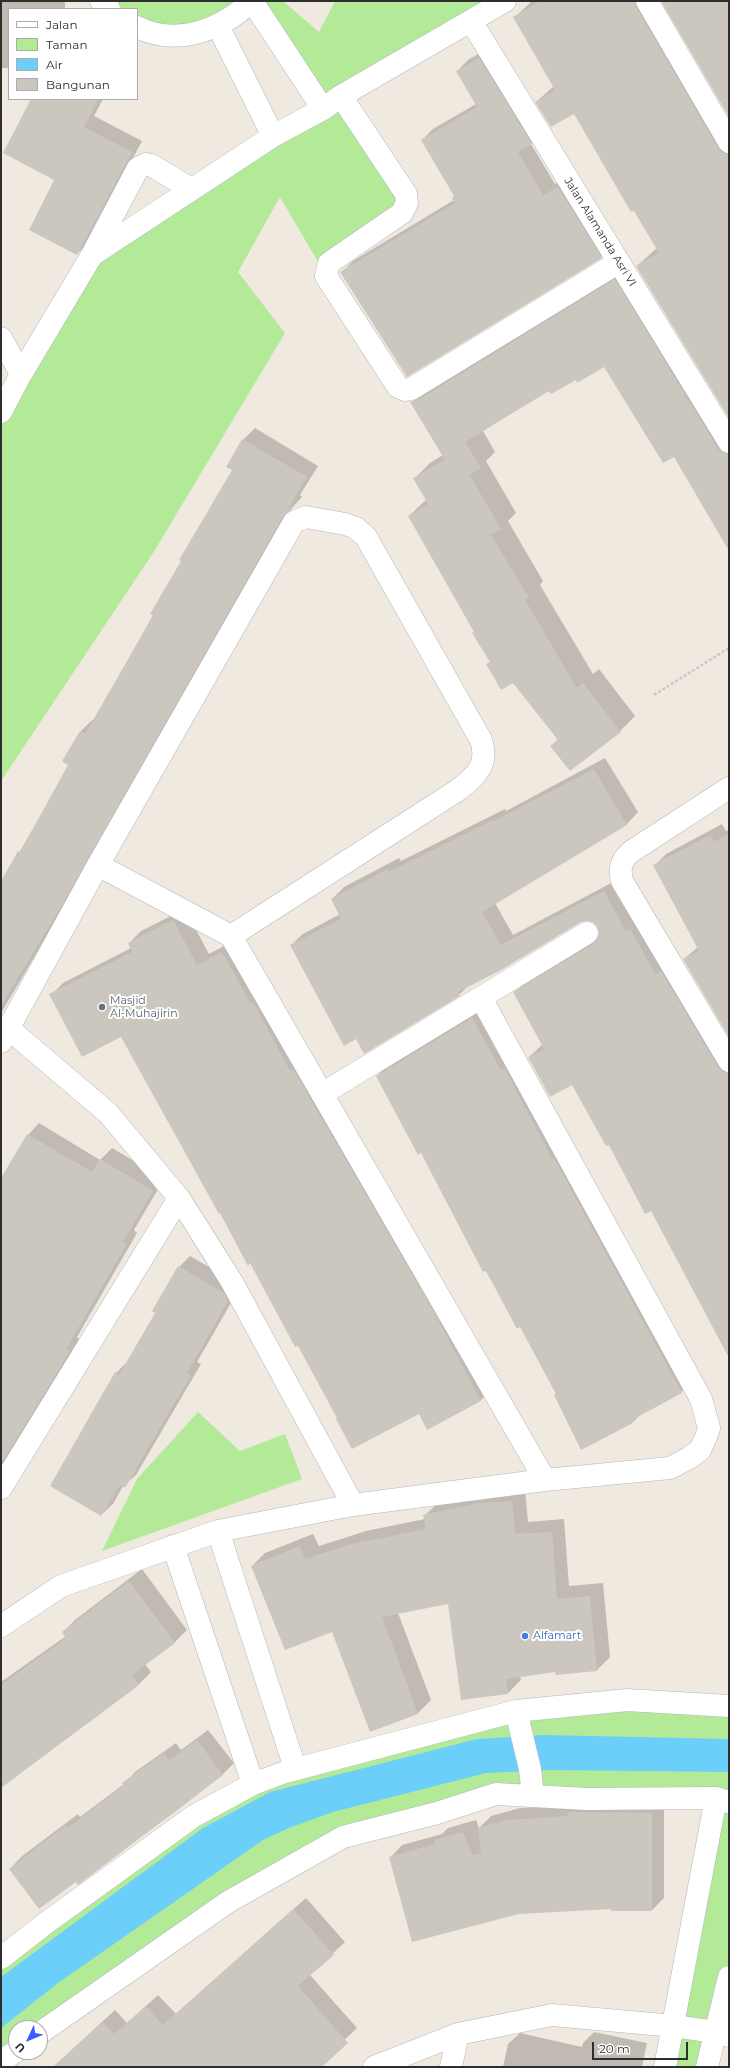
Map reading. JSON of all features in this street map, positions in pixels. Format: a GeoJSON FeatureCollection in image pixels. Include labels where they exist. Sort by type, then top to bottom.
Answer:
{"type":"FeatureCollection","features":[{"type":"Feature","properties":{"kind":"street"},"geometry":{"type":"LineString","coordinates":[[138,27],[160,34],[177,36],[198,33],[218,26],[236,16],[252,1],[323,109]]}},
{"type":"Feature","properties":{"kind":"street"},"geometry":{"type":"LineString","coordinates":[[92,255],[273,136],[323,109],[341,96],[505,1]]}},
{"type":"Feature","properties":{"kind":"street"},"geometry":{"type":"LineString","coordinates":[[647,1],[729,142]]}},
{"type":"Feature","properties":{"kind":"street","name":"Jalan Alamanda Asri VI"},"geometry":{"type":"LineString","coordinates":[[471,21],[618,262],[728,438]]}},
{"type":"Feature","properties":{"kind":"street"},"geometry":{"type":"LineString","coordinates":[[218,26],[273,136]]}},
{"type":"Feature","properties":{"kind":"street"},"geometry":{"type":"LineString","coordinates":[[341,96],[406,194],[407,203],[402,213],[329,263],[326,276],[398,387],[405,390],[411,389],[618,262]]}},
{"type":"Feature","properties":{"kind":"street"},"geometry":{"type":"LineString","coordinates":[[1,412],[21,374],[92,255],[138,168],[141,166],[151,165],[192,189]]}},
{"type":"Feature","properties":{"kind":"street"},"geometry":{"type":"LineString","coordinates":[[1,338],[21,374]]}},
{"type":"Feature","properties":{"kind":"street"},"geometry":{"type":"LineString","coordinates":[[231,936],[458,790],[473,778],[483,764],[485,751],[481,740],[366,537],[356,528],[345,524],[306,517],[294,522],[98,866],[5,1035],[108,1114],[179,1198],[232,1282],[353,1505]]}},
{"type":"Feature","properties":{"kind":"street"},"geometry":{"type":"LineString","coordinates":[[729,788],[625,856],[620,871],[622,881],[729,1061]]}},
{"type":"Feature","properties":{"kind":"street"},"geometry":{"type":"LineString","coordinates":[[98,866],[231,936],[545,1480]]}},
{"type":"Feature","properties":{"kind":"street"},"geometry":{"type":"LineString","coordinates":[[322,1094],[587,933]]}},
{"type":"Feature","properties":{"kind":"street"},"geometry":{"type":"LineString","coordinates":[[1,1626],[61,1586],[218,1531],[353,1505],[545,1480],[670,1468],[689,1458],[700,1450],[709,1428],[701,1399],[482,998]]}},
{"type":"Feature","properties":{"kind":"street"},"geometry":{"type":"LineString","coordinates":[[1,1488],[179,1198]]}},
{"type":"Feature","properties":{"kind":"street"},"geometry":{"type":"LineString","coordinates":[[218,1531],[295,1768]]}},
{"type":"Feature","properties":{"kind":"street"},"geometry":{"type":"LineString","coordinates":[[173,1546],[253,1784]]}},
{"type":"Feature","properties":{"kind":"street"},"geometry":{"type":"LineString","coordinates":[[1,1958],[46,1923],[194,1816],[253,1784],[295,1768],[516,1711],[627,1700],[729,1706]]}},
{"type":"Feature","properties":{"kind":"street"},"geometry":{"type":"LineString","coordinates":[[516,1711],[530,1769],[533,1796]]}},
{"type":"Feature","properties":{"kind":"street"},"geometry":{"type":"LineString","coordinates":[[48,2027],[228,1902],[343,1837],[438,1813],[496,1794],[587,1799],[723,1800],[665,2067]]}},
{"type":"Feature","properties":{"kind":"street"},"geometry":{"type":"LineString","coordinates":[[707,2067],[722,2034],[729,1977]]}},
{"type":"Feature","properties":{"kind":"street"},"geometry":{"type":"LineString","coordinates":[[374,2067],[458,2034],[552,2015],[674,2026],[722,2034]]}},
{"type":"Feature","properties":{"kind":"street"},"geometry":{"type":"LineString","coordinates":[[451,2067],[458,2034]]}},
{"type":"Feature","properties":{"kind":"path"},"geometry":{"type":"LineString","coordinates":[[654,695],[729,648]]}},
{"type":"Feature","properties":{"kind":"green space"},"geometry":{"type":"Polygon","coordinates":[[[101,1],[252,1],[218,26],[138,27],[138,8],[108,8],[101,1]]]}},
{"type":"Feature","properties":{"kind":"green space"},"geometry":{"type":"Polygon","coordinates":[[[252,1],[283,1],[319,32],[335,1],[505,1],[341,96],[407,203],[321,267],[280,197],[238,272],[285,333],[155,550],[1,781],[1,412],[92,255],[322,107],[252,1]]]}},
{"type":"Feature","properties":{"kind":"green space"},"geometry":{"type":"Polygon","coordinates":[[[198,1412],[240,1451],[285,1434],[302,1479],[102,1551],[137,1479],[198,1412]]]}},
{"type":"Feature","properties":{"kind":"green space"},"geometry":{"type":"Polygon","coordinates":[[[729,1706],[729,1977],[707,2067],[665,2067],[716,1798],[533,1796],[343,1837],[48,2023],[48,2020],[8,2020],[8,2057],[1,2062],[1,1958],[253,1784],[495,1715],[729,1706]]]}},
{"type":"Feature","properties":{"kind":"water"},"geometry":{"type":"Polygon","coordinates":[[[543,1735],[729,1739],[729,1772],[551,1770],[486,1773],[333,1812],[291,1827],[263,1840],[58,1983],[11,2020],[8,2020],[8,2022],[1,2028],[1,1977],[203,1828],[270,1792],[477,1739],[543,1735]]]}},
{"type":"Feature","properties":{"kind":"building"},"geometry":{"type":"Polygon","coordinates":[[[541,1],[635,1],[636,7],[718,148],[722,153],[729,154],[729,418],[636,266],[659,253],[634,211],[631,212],[574,114],[551,127],[535,102],[555,90],[513,17],[541,1]]]}},
{"type":"Feature","properties":{"kind":"building"},"geometry":{"type":"Polygon","coordinates":[[[661,1],[729,1],[729,117],[661,1]]]}},
{"type":"Feature","properties":{"kind":"building"},"geometry":{"type":"Polygon","coordinates":[[[479,58],[532,144],[518,152],[543,195],[558,187],[602,258],[407,377],[340,272],[455,203],[452,198],[454,196],[421,140],[477,107],[456,71],[479,58]]]}},
{"type":"Feature","properties":{"kind":"building"},"geometry":{"type":"Polygon","coordinates":[[[30,100],[98,100],[84,127],[132,152],[77,255],[29,230],[54,180],[3,153],[30,100]]]}},
{"type":"Feature","properties":{"kind":"building"},"geometry":{"type":"Polygon","coordinates":[[[615,279],[718,449],[723,453],[729,454],[729,551],[674,457],[663,463],[604,367],[577,383],[576,380],[551,394],[549,391],[465,442],[481,468],[469,474],[501,529],[491,535],[529,598],[525,600],[577,688],[583,683],[621,732],[570,771],[550,746],[558,740],[513,683],[501,690],[486,664],[490,662],[472,633],[474,632],[408,516],[428,504],[413,478],[445,460],[410,402],[418,400],[615,279]]]}},
{"type":"Feature","properties":{"kind":"building"},"geometry":{"type":"Polygon","coordinates":[[[242,439],[307,477],[289,507],[292,509],[283,516],[59,910],[1,1006],[1,881],[18,851],[20,852],[68,765],[62,761],[80,731],[85,734],[153,616],[150,614],[181,561],[179,560],[232,470],[226,467],[242,439]]]}},
{"type":"Feature","properties":{"kind":"building"},"geometry":{"type":"Polygon","coordinates":[[[594,769],[627,825],[482,912],[501,945],[604,891],[625,931],[630,928],[655,974],[661,971],[718,1067],[723,1072],[729,1073],[729,1358],[651,1211],[645,1214],[609,1145],[606,1146],[572,1085],[550,1097],[528,1057],[544,1049],[513,992],[594,943],[598,939],[599,932],[597,926],[593,922],[581,922],[501,970],[458,992],[460,996],[364,1054],[356,1039],[344,1046],[290,945],[341,919],[331,899],[388,869],[389,872],[493,820],[494,821],[594,769]]]}},
{"type":"Feature","properties":{"kind":"building"},"geometry":{"type":"Polygon","coordinates":[[[729,834],[729,1037],[683,959],[699,951],[653,865],[711,835],[714,842],[729,834]]]}},
{"type":"Feature","properties":{"kind":"building"},"geometry":{"type":"Polygon","coordinates":[[[173,920],[197,965],[222,952],[251,1004],[253,1002],[290,1071],[293,1069],[434,1312],[481,1401],[427,1430],[419,1414],[352,1449],[298,1346],[295,1347],[250,1263],[248,1266],[220,1213],[219,1214],[121,1037],[82,1057],[49,994],[132,952],[128,943],[173,920]]]}},
{"type":"Feature","properties":{"kind":"building"},"geometry":{"type":"Polygon","coordinates":[[[472,1018],[501,1071],[505,1069],[552,1159],[554,1158],[682,1393],[632,1420],[633,1423],[581,1450],[554,1395],[556,1394],[520,1327],[517,1329],[486,1271],[483,1272],[421,1153],[418,1155],[376,1076],[472,1018]]]}},
{"type":"Feature","properties":{"kind":"building"},"geometry":{"type":"Polygon","coordinates":[[[27,1134],[92,1172],[100,1159],[153,1191],[123,1242],[127,1244],[66,1349],[70,1351],[1,1464],[1,1178],[27,1134]]]}},
{"type":"Feature","properties":{"kind":"building"},"geometry":{"type":"Polygon","coordinates":[[[178,1266],[224,1293],[228,1301],[187,1373],[191,1376],[125,1488],[120,1485],[101,1516],[50,1486],[115,1372],[119,1375],[155,1313],[152,1311],[178,1266]]]}},
{"type":"Feature","properties":{"kind":"building"},"geometry":{"type":"Polygon","coordinates":[[[512,1501],[515,1534],[552,1532],[557,1599],[590,1596],[597,1671],[556,1675],[555,1672],[506,1679],[508,1694],[461,1700],[448,1604],[382,1617],[418,1714],[370,1732],[332,1632],[285,1650],[251,1566],[300,1546],[305,1559],[352,1544],[426,1529],[423,1515],[480,1503],[512,1501]]]}},
{"type":"Feature","properties":{"kind":"building"},"geometry":{"type":"Polygon","coordinates":[[[129,1581],[175,1643],[132,1675],[139,1685],[1,1788],[1,1685],[66,1638],[62,1632],[129,1581]]]}},
{"type":"Feature","properties":{"kind":"building"},"geometry":{"type":"Polygon","coordinates":[[[197,1740],[223,1775],[78,1885],[76,1882],[39,1909],[9,1869],[66,1825],[68,1828],[124,1785],[122,1783],[164,1753],[169,1761],[197,1740]]]}},
{"type":"Feature","properties":{"kind":"building"},"geometry":{"type":"Polygon","coordinates":[[[568,1812],[652,1813],[652,1911],[611,1911],[611,1909],[519,1914],[412,1942],[389,1857],[435,1844],[434,1840],[463,1832],[472,1855],[481,1853],[478,1828],[507,1820],[568,1816],[568,1812]]]}},
{"type":"Feature","properties":{"kind":"building"},"geometry":{"type":"Polygon","coordinates":[[[293,1909],[334,1955],[298,1986],[348,2043],[322,2067],[53,2067],[103,2022],[114,2034],[146,2006],[163,2025],[293,1909]]]}},
{"type":"Feature","properties":{"kind":"place","name":"Masjid Al-Muhajirin"},"geometry":{"type":"Point","coordinates":[102,1007]}},
{"type":"Feature","properties":{"kind":"place","name":"Alfamart"},"geometry":{"type":"Point","coordinates":[525,1636]}}]}
